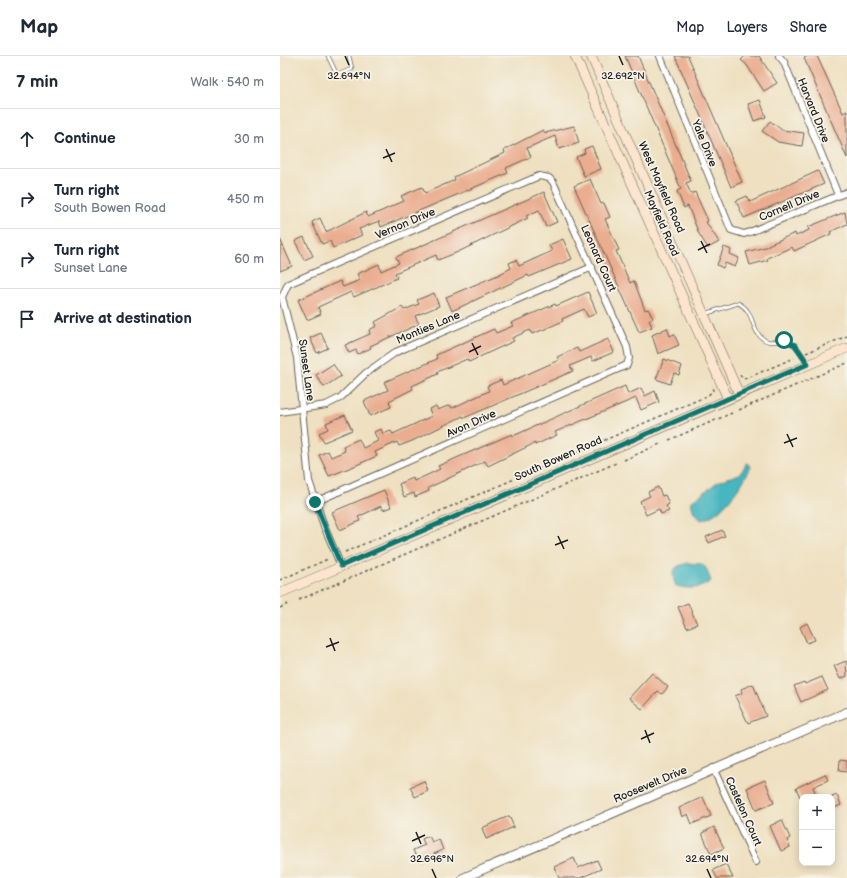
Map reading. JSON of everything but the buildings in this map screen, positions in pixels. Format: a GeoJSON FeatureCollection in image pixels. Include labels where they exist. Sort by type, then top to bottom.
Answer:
{"type":"FeatureCollection","features":[{"type":"Feature","properties":{"kind":"main road","name":"Mayfield Road"},"geometry":{"type":"LineString","coordinates":[[575,56],[728,399]]}},
{"type":"Feature","properties":{"kind":"main road","name":"West Mayfield Road"},"geometry":{"type":"LineString","coordinates":[[591,56],[740,394]]}},
{"type":"Feature","properties":{"kind":"main road","name":"South Bowen Road"},"geometry":{"type":"LineString","coordinates":[[280,593],[847,348]]}},
{"type":"Feature","properties":{"kind":"street","name":"Yale Drive"},"geometry":{"type":"LineString","coordinates":[[660,56],[727,223],[731,230],[737,232]]}},
{"type":"Feature","properties":{"kind":"street","name":"Harvard Drive"},"geometry":{"type":"LineString","coordinates":[[779,56],[784,62],[838,195]]}},
{"type":"Feature","properties":{"kind":"street","name":"Leonard Court"},"geometry":{"type":"LineString","coordinates":[[539,176],[549,178],[553,182],[627,347],[629,358]]}},
{"type":"Feature","properties":{"kind":"street","name":"Vernon Drive"},"geometry":{"type":"LineString","coordinates":[[283,292],[288,284],[539,176]]}},
{"type":"Feature","properties":{"kind":"street","name":"Cornell Drive"},"geometry":{"type":"LineString","coordinates":[[737,232],[750,232],[847,192]]}},
{"type":"Feature","properties":{"kind":"street","name":"Monties Lane"},"geometry":{"type":"LineString","coordinates":[[280,412],[302,410],[326,405],[340,398],[366,373],[396,352],[592,267]]}},
{"type":"Feature","properties":{"kind":"street","name":"Sunset Lane"},"geometry":{"type":"LineString","coordinates":[[283,292],[282,297],[298,358],[309,481],[315,502],[341,566]]}},
{"type":"Feature","properties":{"kind":"street","name":"Avon Drive"},"geometry":{"type":"LineString","coordinates":[[315,502],[623,368],[627,365],[629,358]]}},
{"type":"Feature","properties":{"kind":"street","name":"Roosevelt Drive"},"geometry":{"type":"LineString","coordinates":[[463,878],[473,875],[713,768],[847,712]]}},
{"type":"Feature","properties":{"kind":"street","name":"Castelon Court"},"geometry":{"type":"LineString","coordinates":[[713,768],[756,862]]}},
{"type":"Feature","properties":{"kind":"lane"},"geometry":{"type":"LineString","coordinates":[[328,56],[336,75],[352,69],[349,56]]}},
{"type":"Feature","properties":{"kind":"lane"},"geometry":{"type":"LineString","coordinates":[[705,314],[738,303],[746,307],[761,338],[770,342],[784,340],[795,345],[808,364]]}},
{"type":"Feature","properties":{"kind":"path"},"geometry":{"type":"LineString","coordinates":[[806,353],[847,336]]}},
{"type":"Feature","properties":{"kind":"path"},"geometry":{"type":"LineString","coordinates":[[743,378],[794,358]]}},
{"type":"Feature","properties":{"kind":"path"},"geometry":{"type":"LineString","coordinates":[[739,410],[847,363]]}},
{"type":"Feature","properties":{"kind":"path"},"geometry":{"type":"LineString","coordinates":[[345,552],[700,399],[713,391]]}},
{"type":"Feature","properties":{"kind":"path"},"geometry":{"type":"LineString","coordinates":[[669,440],[732,413]]}},
{"type":"Feature","properties":{"kind":"path"},"geometry":{"type":"LineString","coordinates":[[624,460],[660,444]]}},
{"type":"Feature","properties":{"kind":"path"},"geometry":{"type":"LineString","coordinates":[[299,600],[616,463]]}},
{"type":"Feature","properties":{"kind":"path"},"geometry":{"type":"LineString","coordinates":[[280,580],[328,559]]}},
{"type":"Feature","properties":{"kind":"path"},"geometry":{"type":"LineString","coordinates":[[280,608],[288,604]]}},
{"type":"Feature","properties":{"kind":"water"},"geometry":{"type":"Polygon","coordinates":[[[747,463],[751,467],[743,482],[730,499],[716,513],[709,518],[701,520],[694,513],[691,502],[719,481],[740,474],[747,463]]]}},
{"type":"Feature","properties":{"kind":"water"},"geometry":{"type":"Polygon","coordinates":[[[687,563],[702,564],[706,568],[711,581],[703,586],[694,588],[676,586],[673,576],[674,571],[678,566],[687,563]]]}},
{"type":"Feature","properties":{"kind":"route"},"geometry":{"type":"LineString","coordinates":[[315,502],[341,566],[808,364],[795,345],[784,340]]}}]}
